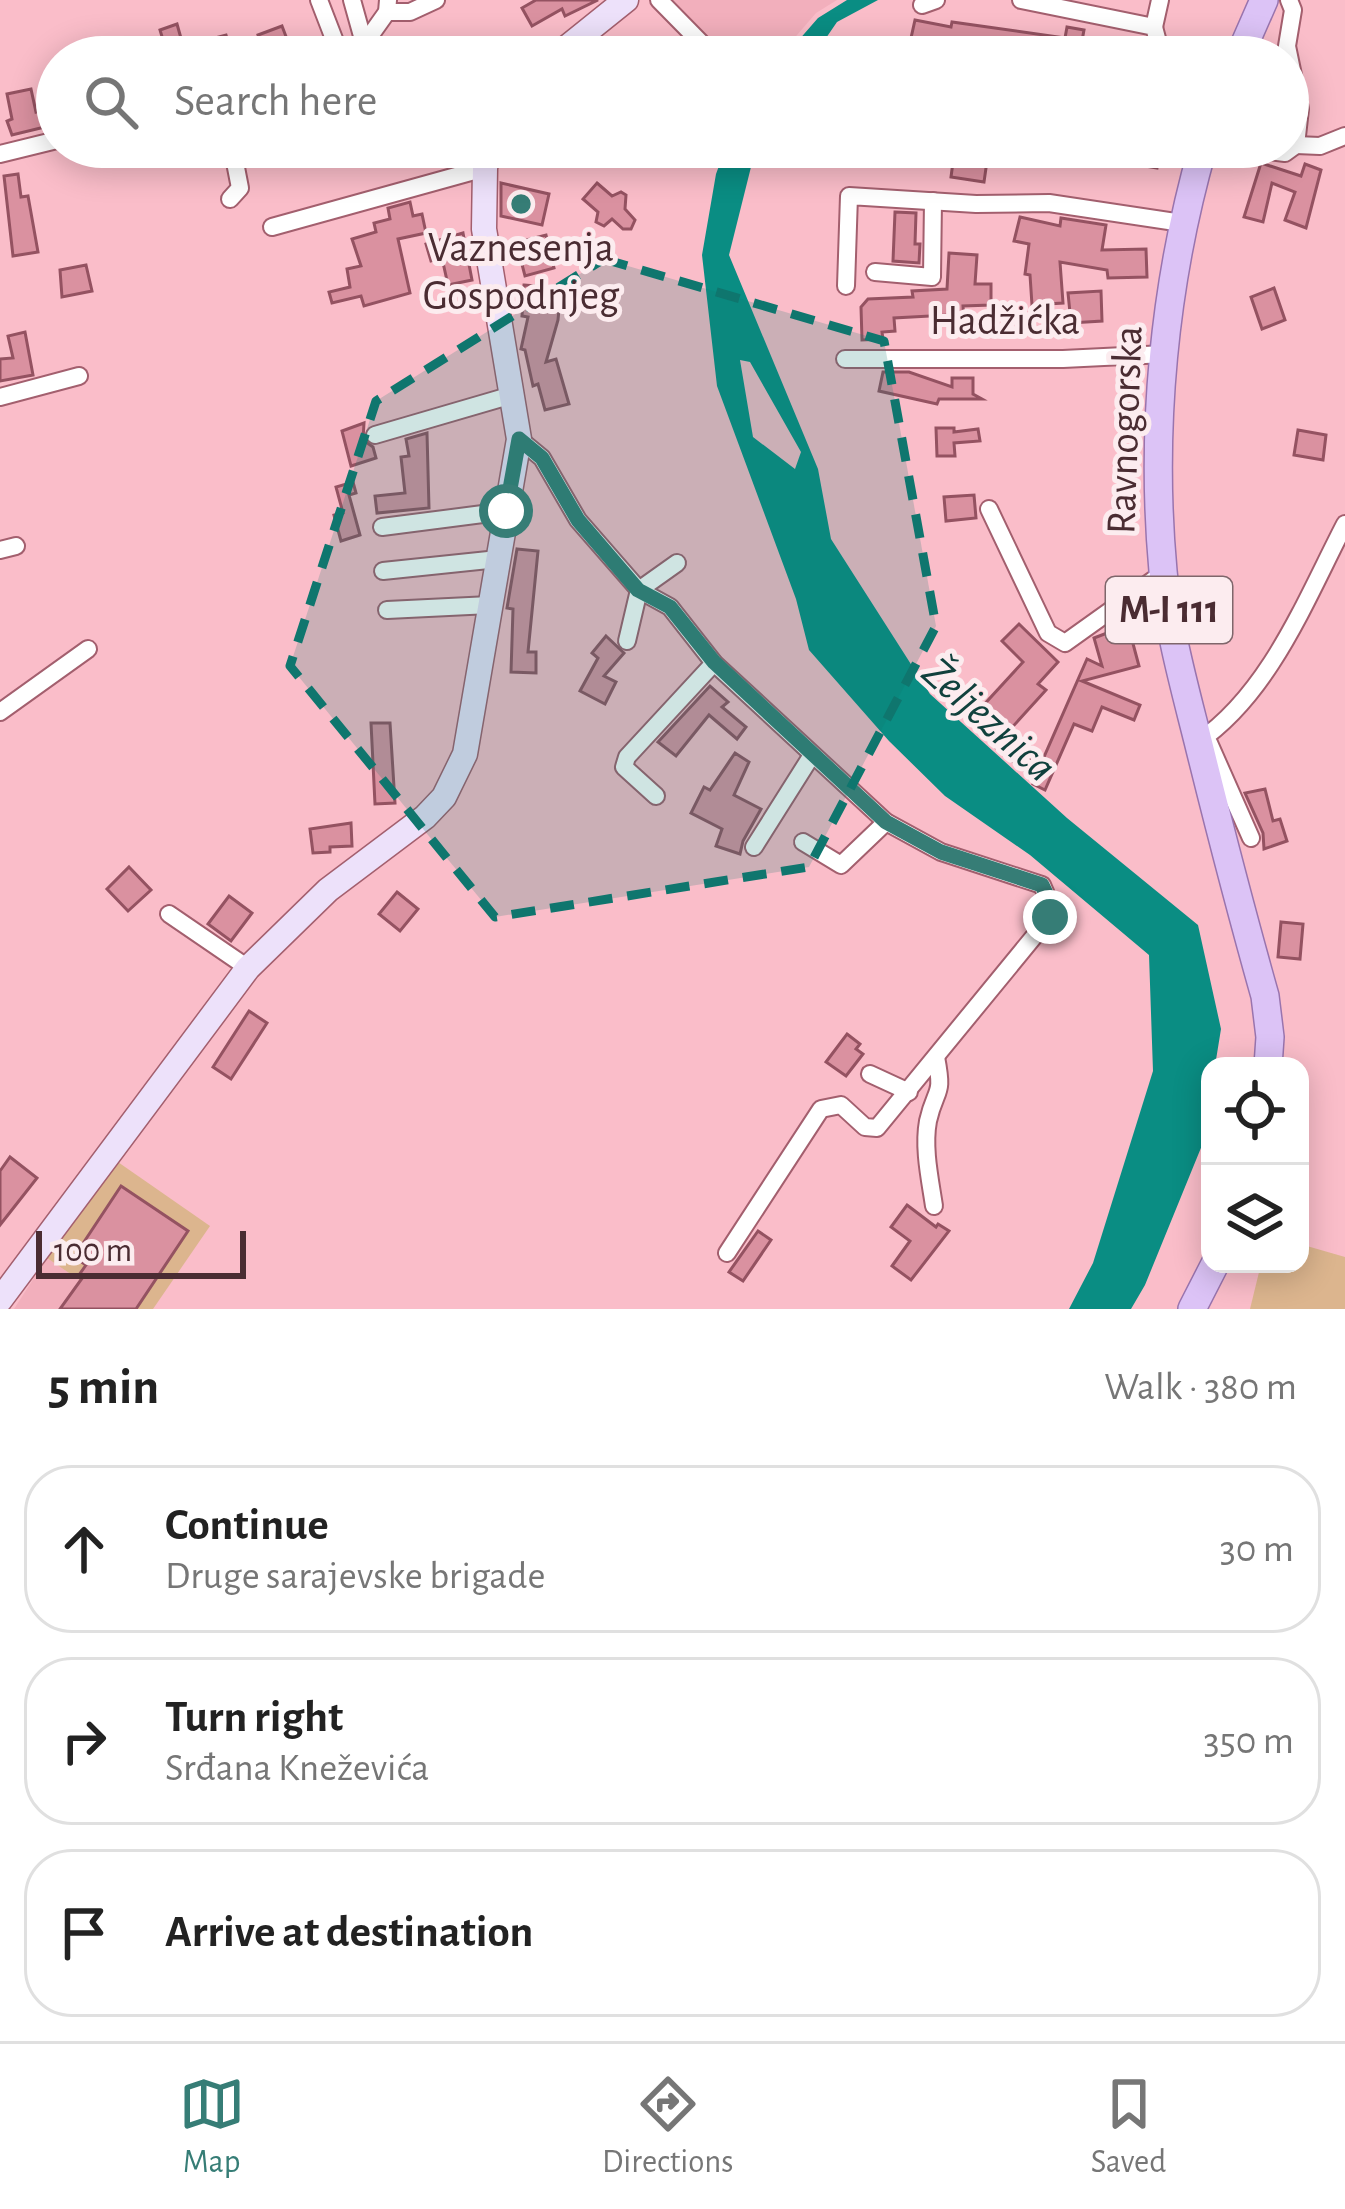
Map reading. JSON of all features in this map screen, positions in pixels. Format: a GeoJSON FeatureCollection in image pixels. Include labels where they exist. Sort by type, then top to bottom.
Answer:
{"type":"FeatureCollection","features":[{"type":"Feature","properties":{"kind":"main road"},"geometry":{"type":"LineString","coordinates":[[581,36],[626,0]]}},
{"type":"Feature","properties":{"kind":"main road"},"geometry":{"type":"LineString","coordinates":[[1248,36],[1264,0]]}},
{"type":"Feature","properties":{"kind":"main road"},"geometry":{"type":"LineString","coordinates":[[4,1285],[248,968],[328,890],[415,825],[444,797],[465,754],[519,439],[484,229],[487,168]]}},
{"type":"Feature","properties":{"kind":"main road","name":"Ravnogorska"},"geometry":{"type":"LineString","coordinates":[[1197,168],[1182,223],[1165,354],[1159,478],[1163,573],[1264,996],[1269,1057]]}},
{"type":"Feature","properties":{"kind":"main road"},"geometry":{"type":"LineString","coordinates":[[1192,1309],[1210,1273]]}},
{"type":"Feature","properties":{"kind":"street"},"geometry":{"type":"LineString","coordinates":[[319,0],[332,36]]}},
{"type":"Feature","properties":{"kind":"street"},"geometry":{"type":"LineString","coordinates":[[352,0],[357,36]]}},
{"type":"Feature","properties":{"kind":"street"},"geometry":{"type":"LineString","coordinates":[[368,36],[388,6],[410,13],[436,0]]}},
{"type":"Feature","properties":{"kind":"street"},"geometry":{"type":"LineString","coordinates":[[659,0],[694,36]]}},
{"type":"Feature","properties":{"kind":"street"},"geometry":{"type":"LineString","coordinates":[[1021,0],[1154,27]]}},
{"type":"Feature","properties":{"kind":"street"},"geometry":{"type":"LineString","coordinates":[[1156,36],[1160,0]]}},
{"type":"Feature","properties":{"kind":"street"},"geometry":{"type":"LineString","coordinates":[[1288,0],[1293,10],[1289,36]]}},
{"type":"Feature","properties":{"kind":"street"},"geometry":{"type":"LineString","coordinates":[[1309,146],[1345,136]]}},
{"type":"Feature","properties":{"kind":"street"},"geometry":{"type":"LineString","coordinates":[[0,154],[36,145]]}},
{"type":"Feature","properties":{"kind":"street"},"geometry":{"type":"LineString","coordinates":[[230,199],[240,188],[236,168]]}},
{"type":"Feature","properties":{"kind":"street"},"geometry":{"type":"LineString","coordinates":[[272,226],[441,168]]}},
{"type":"Feature","properties":{"kind":"street"},"geometry":{"type":"LineString","coordinates":[[846,286],[849,196],[1049,203],[1182,223]]}},
{"type":"Feature","properties":{"kind":"street"},"geometry":{"type":"LineString","coordinates":[[875,272],[932,277],[933,201]]}},
{"type":"Feature","properties":{"kind":"street","name":"Hadžićka"},"geometry":{"type":"LineString","coordinates":[[845,359],[1165,354]]}},
{"type":"Feature","properties":{"kind":"street"},"geometry":{"type":"LineString","coordinates":[[0,397],[80,376]]}},
{"type":"Feature","properties":{"kind":"street"},"geometry":{"type":"LineString","coordinates":[[375,435],[512,395]]}},
{"type":"Feature","properties":{"kind":"street"},"geometry":{"type":"LineString","coordinates":[[519,439],[542,458],[578,520],[638,590],[670,607],[714,662],[886,822],[941,852],[1042,885],[1048,898],[1050,917],[877,1129],[865,1127],[841,1105],[821,1109],[727,1252]]}},
{"type":"Feature","properties":{"kind":"street"},"geometry":{"type":"LineString","coordinates":[[989,509],[1048,633],[1065,644],[1163,573]]}},
{"type":"Feature","properties":{"kind":"street"},"geometry":{"type":"LineString","coordinates":[[382,527],[506,511]]}},
{"type":"Feature","properties":{"kind":"street"},"geometry":{"type":"LineString","coordinates":[[1251,838],[1202,739],[1222,725],[1281,648],[1345,524]]}},
{"type":"Feature","properties":{"kind":"street"},"geometry":{"type":"LineString","coordinates":[[383,571],[498,559]]}},
{"type":"Feature","properties":{"kind":"street"},"geometry":{"type":"LineString","coordinates":[[627,641],[638,590],[677,563]]}},
{"type":"Feature","properties":{"kind":"street"},"geometry":{"type":"LineString","coordinates":[[387,610],[490,605]]}},
{"type":"Feature","properties":{"kind":"street"},"geometry":{"type":"LineString","coordinates":[[0,712],[88,649]]}},
{"type":"Feature","properties":{"kind":"street"},"geometry":{"type":"LineString","coordinates":[[656,796],[629,776],[624,767],[627,757],[714,662]]}},
{"type":"Feature","properties":{"kind":"street"},"geometry":{"type":"LineString","coordinates":[[754,847],[812,755]]}},
{"type":"Feature","properties":{"kind":"street"},"geometry":{"type":"LineString","coordinates":[[803,842],[842,865],[886,822]]}},
{"type":"Feature","properties":{"kind":"street"},"geometry":{"type":"LineString","coordinates":[[169,914],[248,968]]}},
{"type":"Feature","properties":{"kind":"street"},"geometry":{"type":"LineString","coordinates":[[934,1206],[926,1144],[929,1118],[942,1088],[936,1057]]}},
{"type":"Feature","properties":{"kind":"street"},"geometry":{"type":"LineString","coordinates":[[870,1074],[909,1092]]}},
{"type":"Feature","properties":{"kind":"highlighted area"},"geometry":{"type":"Polygon","coordinates":[[[604,259],[884,341],[936,626],[809,867],[495,917],[290,666],[376,401],[604,259]]]}},
{"type":"Feature","properties":{"kind":"shaded area"},"geometry":{"type":"Polygon","coordinates":[[[671,0],[837,0],[816,13],[796,36],[707,36],[671,0]]]}},
{"type":"Feature","properties":{"kind":"shaded area"},"geometry":{"type":"Polygon","coordinates":[[[115,1160],[210,1226],[153,1309],[122,1309],[47,1258],[115,1160]]]}},
{"type":"Feature","properties":{"kind":"shaded area"},"geometry":{"type":"Polygon","coordinates":[[[1309,1247],[1345,1257],[1345,1309],[1250,1309],[1259,1273],[1309,1273],[1309,1247]]]}},
{"type":"Feature","properties":{"kind":"shaded area"},"geometry":{"type":"Polygon","coordinates":[[[47,1258],[122,1309],[14,1309],[47,1258]]]}},
{"type":"Feature","properties":{"kind":"water"},"geometry":{"type":"Polygon","coordinates":[[[847,0],[878,0],[837,22],[827,36],[802,36],[818,18],[847,0]]]}},
{"type":"Feature","properties":{"kind":"water"},"geometry":{"type":"Polygon","coordinates":[[[718,168],[751,168],[729,255],[818,469],[831,539],[930,694],[1067,818],[1198,925],[1221,1029],[1216,1057],[1201,1057],[1201,1148],[1131,1309],[1069,1309],[1093,1263],[1153,1071],[1149,955],[1030,855],[945,796],[809,650],[796,599],[717,386],[702,255],[718,168]],[[740,360],[753,437],[795,469],[801,452],[750,362],[740,360]]]}},
{"type":"Feature","properties":{"kind":"building"},"geometry":{"type":"Polygon","coordinates":[[[536,0],[598,0],[565,16],[562,9],[532,26],[522,8],[536,0]]]}},
{"type":"Feature","properties":{"kind":"building"},"geometry":{"type":"Polygon","coordinates":[[[915,20],[1051,36],[911,36],[915,20]]]}},
{"type":"Feature","properties":{"kind":"building"},"geometry":{"type":"Polygon","coordinates":[[[177,24],[180,36],[162,36],[160,30],[177,24]]]}},
{"type":"Feature","properties":{"kind":"building"},"geometry":{"type":"Polygon","coordinates":[[[282,26],[286,36],[258,36],[282,26]]]}},
{"type":"Feature","properties":{"kind":"building"},"geometry":{"type":"Polygon","coordinates":[[[1067,27],[1084,30],[1083,36],[1065,36],[1067,27]]]}},
{"type":"Feature","properties":{"kind":"building"},"geometry":{"type":"Polygon","coordinates":[[[31,89],[36,129],[12,135],[7,94],[31,89]]]}},
{"type":"Feature","properties":{"kind":"building"},"geometry":{"type":"Polygon","coordinates":[[[1309,166],[1321,170],[1306,228],[1285,220],[1295,192],[1272,183],[1263,222],[1244,217],[1259,168],[1301,176],[1309,166]]]}},
{"type":"Feature","properties":{"kind":"building"},"geometry":{"type":"Polygon","coordinates":[[[952,168],[986,168],[984,182],[951,177],[952,168]]]}},
{"type":"Feature","properties":{"kind":"building"},"geometry":{"type":"Polygon","coordinates":[[[18,174],[21,197],[28,196],[38,252],[13,256],[4,176],[18,174]]]}},
{"type":"Feature","properties":{"kind":"building","name":"Vaznesenja Gospodnjeg"},"geometry":{"type":"Polygon","coordinates":[[[501,183],[549,194],[542,225],[501,216],[501,183]]]}},
{"type":"Feature","properties":{"kind":"building"},"geometry":{"type":"Polygon","coordinates":[[[597,183],[612,196],[626,195],[625,209],[635,220],[631,229],[623,229],[612,219],[604,226],[596,222],[598,212],[583,199],[597,183]]]}},
{"type":"Feature","properties":{"kind":"building"},"geometry":{"type":"Polygon","coordinates":[[[410,202],[413,216],[422,214],[426,233],[398,239],[410,293],[364,306],[361,296],[332,303],[329,292],[350,287],[347,269],[361,266],[352,239],[376,232],[374,223],[390,219],[388,208],[410,202]]]}},
{"type":"Feature","properties":{"kind":"building"},"geometry":{"type":"Polygon","coordinates":[[[895,212],[916,213],[919,263],[893,261],[895,212]]]}},
{"type":"Feature","properties":{"kind":"building"},"geometry":{"type":"Polygon","coordinates":[[[1020,217],[1060,226],[1061,218],[1106,225],[1102,250],[1146,249],[1147,277],[1108,278],[1107,270],[1060,262],[1063,303],[1032,305],[1030,275],[1025,274],[1029,244],[1014,241],[1020,217]]]}},
{"type":"Feature","properties":{"kind":"building"},"geometry":{"type":"Polygon","coordinates":[[[463,233],[472,280],[448,285],[442,258],[431,261],[426,244],[463,233]]]}},
{"type":"Feature","properties":{"kind":"building"},"geometry":{"type":"Polygon","coordinates":[[[546,235],[554,268],[525,276],[518,249],[528,246],[526,240],[546,235]]]}},
{"type":"Feature","properties":{"kind":"building"},"geometry":{"type":"Polygon","coordinates":[[[949,253],[977,255],[975,284],[991,284],[991,305],[963,306],[964,321],[948,322],[948,315],[894,318],[895,331],[882,332],[883,339],[862,340],[861,307],[868,299],[913,297],[912,291],[947,289],[949,253]]]}},
{"type":"Feature","properties":{"kind":"building"},"geometry":{"type":"Polygon","coordinates":[[[86,265],[92,291],[62,297],[60,270],[86,265]]]}},
{"type":"Feature","properties":{"kind":"building"},"geometry":{"type":"Polygon","coordinates":[[[524,285],[561,288],[546,362],[556,359],[569,404],[545,410],[538,384],[533,386],[521,349],[528,317],[522,316],[524,285]]]}},
{"type":"Feature","properties":{"kind":"building"},"geometry":{"type":"Polygon","coordinates":[[[1274,288],[1285,320],[1262,329],[1251,297],[1274,288]]]}},
{"type":"Feature","properties":{"kind":"building"},"geometry":{"type":"Polygon","coordinates":[[[1101,291],[1102,321],[1071,323],[1068,293],[1101,291]]]}},
{"type":"Feature","properties":{"kind":"building"},"geometry":{"type":"Polygon","coordinates":[[[25,332],[33,375],[0,381],[0,359],[13,358],[8,336],[25,332]]]}},
{"type":"Feature","properties":{"kind":"building"},"geometry":{"type":"Polygon","coordinates":[[[883,372],[909,372],[952,387],[952,378],[973,378],[973,394],[982,399],[939,399],[937,404],[879,391],[883,372]]]}},
{"type":"Feature","properties":{"kind":"building"},"geometry":{"type":"Polygon","coordinates":[[[364,423],[363,440],[373,447],[376,458],[351,466],[342,431],[364,423]]]}},
{"type":"Feature","properties":{"kind":"building"},"geometry":{"type":"Polygon","coordinates":[[[936,428],[978,429],[980,441],[954,443],[955,456],[937,456],[936,428]]]}},
{"type":"Feature","properties":{"kind":"building"},"geometry":{"type":"Polygon","coordinates":[[[1298,430],[1326,435],[1323,460],[1294,455],[1298,430]]]}},
{"type":"Feature","properties":{"kind":"building"},"geometry":{"type":"Polygon","coordinates":[[[427,433],[429,508],[377,513],[375,496],[405,493],[401,457],[409,456],[406,439],[427,433]]]}},
{"type":"Feature","properties":{"kind":"building"},"geometry":{"type":"Polygon","coordinates":[[[353,482],[356,493],[349,495],[360,535],[341,541],[334,515],[343,513],[336,487],[353,482]]]}},
{"type":"Feature","properties":{"kind":"building"},"geometry":{"type":"Polygon","coordinates":[[[974,495],[976,518],[946,521],[944,497],[974,495]]]}},
{"type":"Feature","properties":{"kind":"building"},"geometry":{"type":"Polygon","coordinates":[[[517,549],[538,551],[528,652],[536,652],[536,673],[511,672],[513,609],[507,608],[517,549]]]}},
{"type":"Feature","properties":{"kind":"building"},"geometry":{"type":"Polygon","coordinates":[[[1019,624],[1058,662],[1038,684],[1046,690],[1007,733],[980,709],[1023,662],[1002,641],[1019,624]]]}},
{"type":"Feature","properties":{"kind":"building"},"geometry":{"type":"Polygon","coordinates":[[[1128,625],[1139,666],[1082,681],[1140,705],[1134,720],[1102,707],[1092,731],[1074,724],[1045,790],[1033,784],[1035,779],[991,744],[999,733],[1040,766],[1087,659],[1102,666],[1094,638],[1128,625]]]}},
{"type":"Feature","properties":{"kind":"building"},"geometry":{"type":"Polygon","coordinates":[[[606,636],[624,653],[604,676],[616,682],[605,704],[580,691],[598,658],[592,653],[606,636]]]}},
{"type":"Feature","properties":{"kind":"building"},"geometry":{"type":"Polygon","coordinates":[[[710,686],[728,702],[722,707],[746,727],[737,739],[709,715],[676,756],[658,742],[710,686]]]}},
{"type":"Feature","properties":{"kind":"building"},"geometry":{"type":"Polygon","coordinates":[[[371,723],[390,723],[395,803],[375,804],[371,723]]]}},
{"type":"Feature","properties":{"kind":"building"},"geometry":{"type":"Polygon","coordinates":[[[735,753],[749,762],[734,795],[761,809],[740,854],[716,846],[722,829],[691,813],[704,787],[710,790],[735,753]]]}},
{"type":"Feature","properties":{"kind":"building"},"geometry":{"type":"Polygon","coordinates":[[[1265,789],[1273,821],[1280,819],[1287,841],[1264,849],[1263,833],[1245,793],[1265,789]]]}},
{"type":"Feature","properties":{"kind":"building"},"geometry":{"type":"Polygon","coordinates":[[[351,823],[352,846],[313,853],[310,829],[351,823]]]}},
{"type":"Feature","properties":{"kind":"building"},"geometry":{"type":"Polygon","coordinates":[[[129,867],[151,890],[128,911],[107,889],[129,867]]]}},
{"type":"Feature","properties":{"kind":"building"},"geometry":{"type":"Polygon","coordinates":[[[397,892],[418,909],[400,931],[379,914],[397,892]]]}},
{"type":"Feature","properties":{"kind":"building"},"geometry":{"type":"Polygon","coordinates":[[[229,896],[252,913],[231,941],[208,924],[229,896]]]}},
{"type":"Feature","properties":{"kind":"building"},"geometry":{"type":"Polygon","coordinates":[[[1281,922],[1303,924],[1300,959],[1278,957],[1281,922]]]}},
{"type":"Feature","properties":{"kind":"building"},"geometry":{"type":"Polygon","coordinates":[[[249,1011],[267,1023],[231,1079],[213,1067],[249,1011]]]}},
{"type":"Feature","properties":{"kind":"building"},"geometry":{"type":"Polygon","coordinates":[[[847,1034],[860,1044],[856,1049],[863,1054],[846,1076],[826,1062],[847,1034]]]}},
{"type":"Feature","properties":{"kind":"building"},"geometry":{"type":"Polygon","coordinates":[[[10,1157],[37,1178],[0,1225],[0,1171],[10,1157]]]}},
{"type":"Feature","properties":{"kind":"building"},"geometry":{"type":"Polygon","coordinates":[[[121,1186],[188,1231],[136,1309],[60,1309],[83,1277],[79,1275],[86,1265],[74,1257],[121,1186]]]}},
{"type":"Feature","properties":{"kind":"building"},"geometry":{"type":"Polygon","coordinates":[[[907,1205],[949,1231],[911,1280],[892,1266],[910,1241],[891,1227],[907,1205]]]}},
{"type":"Feature","properties":{"kind":"building"},"geometry":{"type":"Polygon","coordinates":[[[758,1231],[771,1240],[743,1281],[729,1272],[758,1231]]]}},
{"type":"Feature","properties":{"kind":"place","name":"Vaznesenja Gospodnjeg"},"geometry":{"type":"Point","coordinates":[521,204]}},
{"type":"Feature","properties":{"kind":"route"},"geometry":{"type":"LineString","coordinates":[[506,511],[519,439],[542,458],[578,520],[638,590],[670,607],[714,662],[886,822],[941,852],[1042,885],[1050,917]]}},
{"type":"Feature","properties":{"kind":"water label","name":"Željeznica"},"geometry":{"type":"Point","coordinates":[989,720]}}]}
